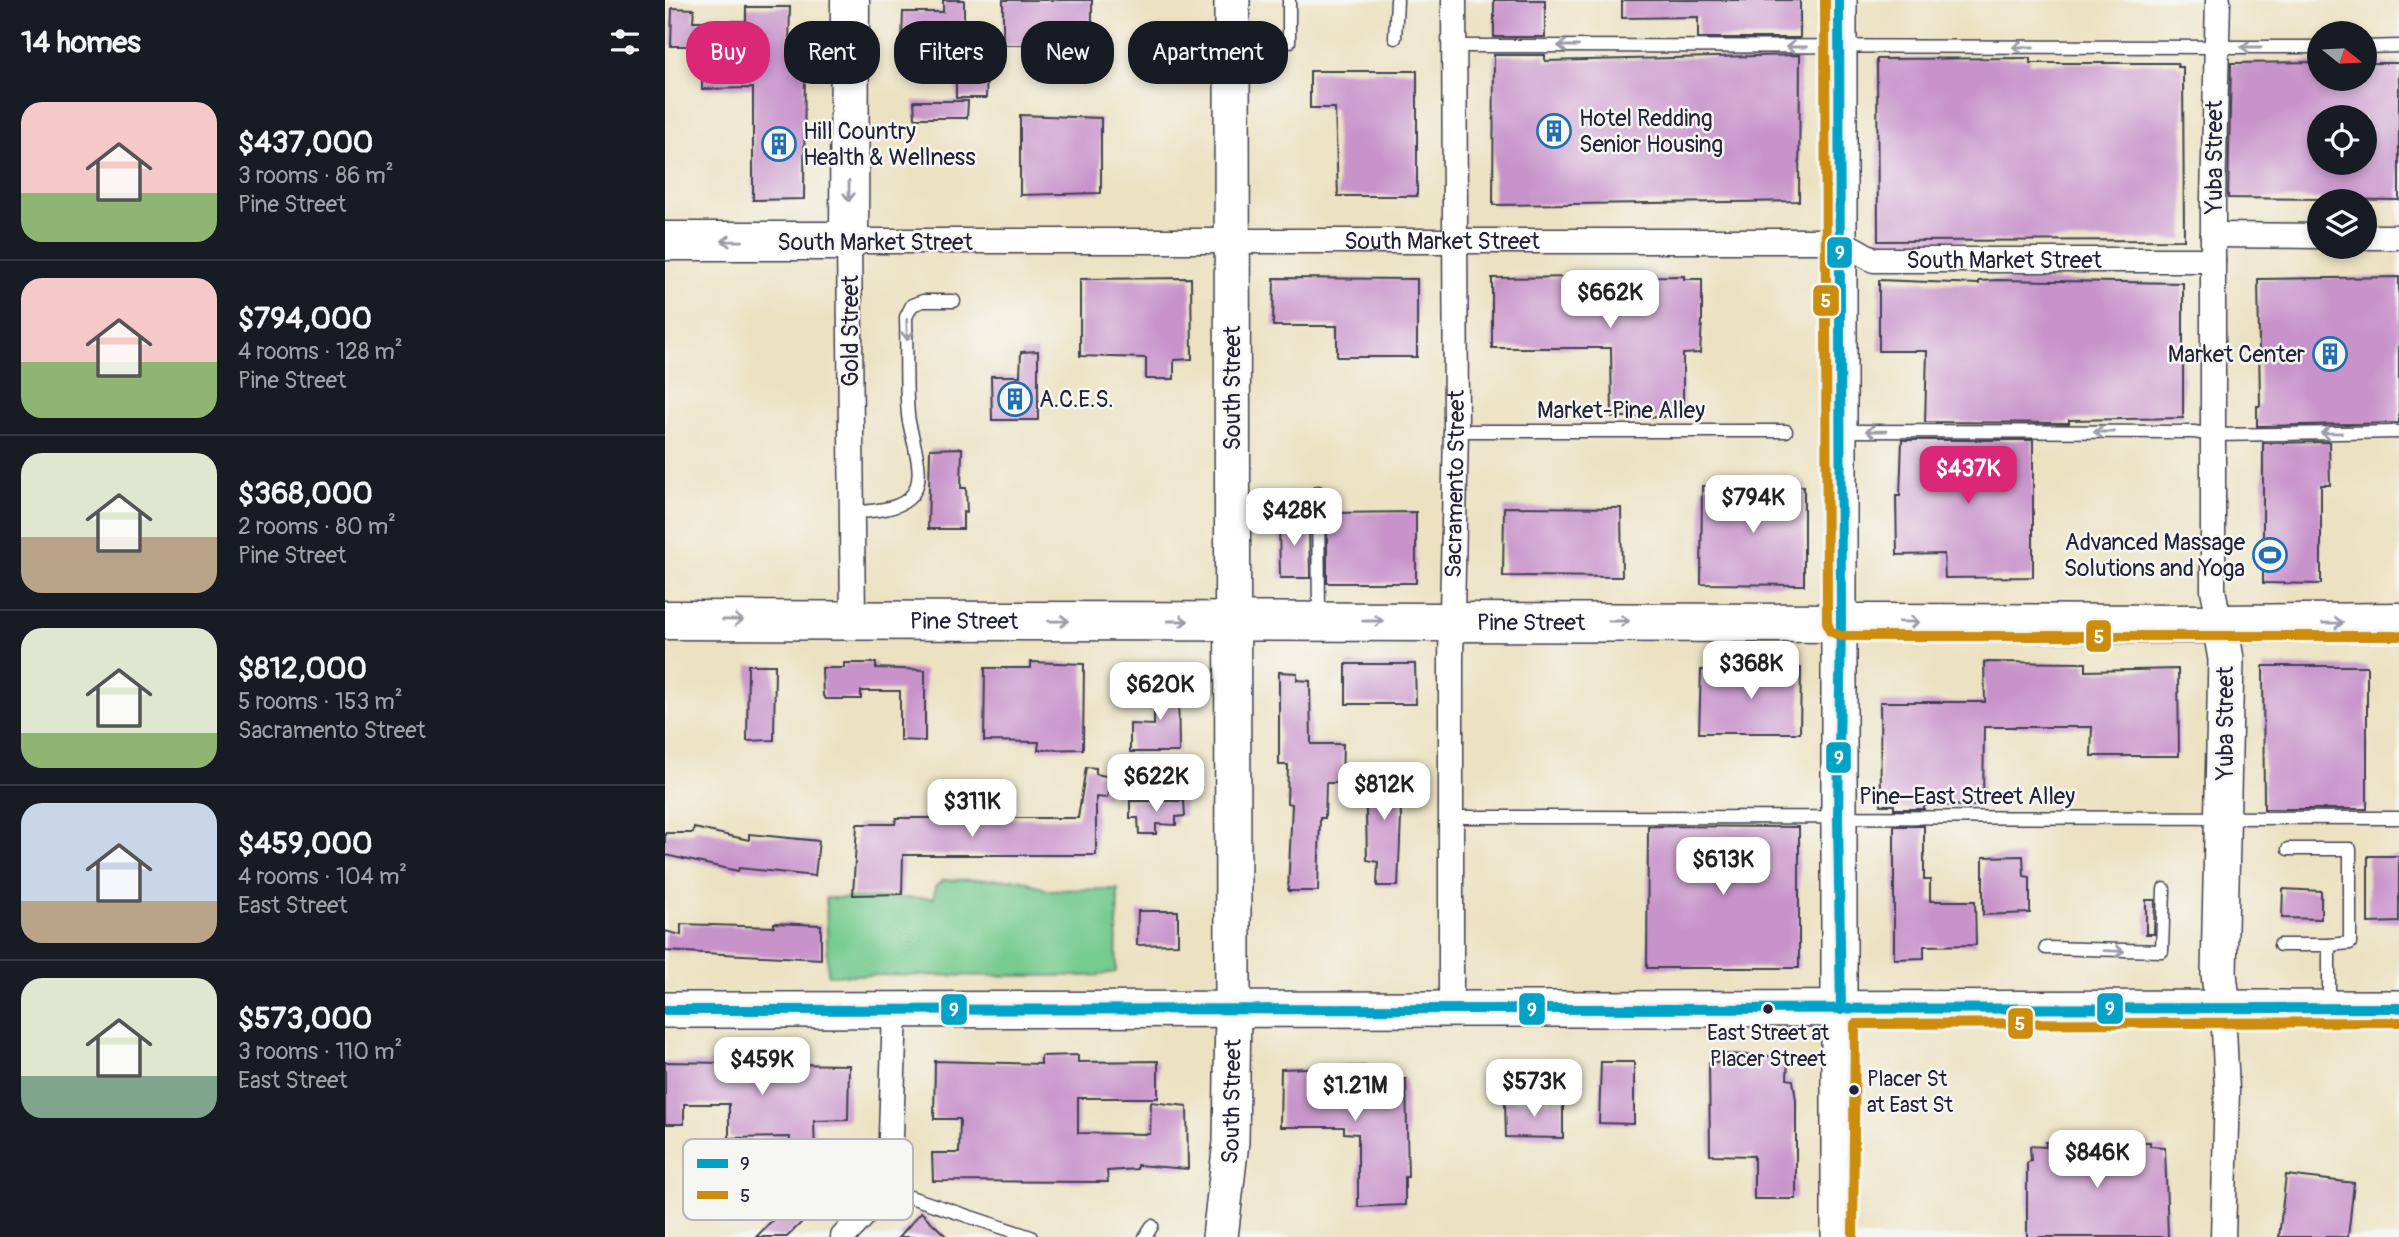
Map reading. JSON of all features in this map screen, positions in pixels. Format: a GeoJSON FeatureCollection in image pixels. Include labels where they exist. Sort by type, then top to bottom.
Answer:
{"type":"FeatureCollection","features":[{"type":"Feature","properties":{"kind":"main road","name":"Gold Street"},"geometry":{"type":"LineString","coordinates":[[849,242],[850,0]]}},
{"type":"Feature","properties":{"kind":"main road","name":"South Market Street"},"geometry":{"type":"LineString","coordinates":[[665,241],[849,242]]}},
{"type":"Feature","properties":{"kind":"main road","name":"Pine Street"},"geometry":{"type":"LineString","coordinates":[[665,620],[2220,624],[2399,622]]}},
{"type":"Feature","properties":{"kind":"street","name":"South Street"},"geometry":{"type":"LineString","coordinates":[[1220,1237],[1231,1142],[1233,1010],[1232,0]]}},
{"type":"Feature","properties":{"kind":"street","name":"Sacramento Street"},"geometry":{"type":"LineString","coordinates":[[1451,1009],[1452,622],[1456,431],[1454,0]]}},
{"type":"Feature","properties":{"kind":"street"},"geometry":{"type":"LineString","coordinates":[[1839,0],[1839,1237]]}},
{"type":"Feature","properties":{"kind":"street","name":"Yuba Street"},"geometry":{"type":"LineString","coordinates":[[2218,0],[2213,235],[2213,590],[2226,659],[2219,974],[2227,1090],[2223,1237]]}},
{"type":"Feature","properties":{"kind":"street"},"geometry":{"type":"LineString","coordinates":[[2213,235],[2307,236]]}},
{"type":"Feature","properties":{"kind":"street"},"geometry":{"type":"LineString","coordinates":[[2377,237],[2399,237]]}},
{"type":"Feature","properties":{"kind":"street","name":"South Market Street"},"geometry":{"type":"LineString","coordinates":[[849,242],[1231,239],[1840,241],[1874,260],[2213,260]]}},
{"type":"Feature","properties":{"kind":"street","name":"Gold Street"},"geometry":{"type":"LineString","coordinates":[[849,242],[853,621]]}},
{"type":"Feature","properties":{"kind":"street"},"geometry":{"type":"LineString","coordinates":[[665,1010],[2399,1008]]}},
{"type":"Feature","properties":{"kind":"street"},"geometry":{"type":"LineString","coordinates":[[893,1139],[895,1009]]}},
{"type":"Feature","properties":{"kind":"street"},"geometry":{"type":"LineString","coordinates":[[843,1237],[859,1220]]}},
{"type":"Feature","properties":{"kind":"lane"},"geometry":{"type":"LineString","coordinates":[[1289,0],[1289,42]]}},
{"type":"Feature","properties":{"kind":"lane"},"geometry":{"type":"LineString","coordinates":[[1395,38],[1397,0]]}},
{"type":"Feature","properties":{"kind":"lane"},"geometry":{"type":"LineString","coordinates":[[1454,46],[2307,47]]}},
{"type":"Feature","properties":{"kind":"lane"},"geometry":{"type":"LineString","coordinates":[[2377,47],[2399,46]]}},
{"type":"Feature","properties":{"kind":"lane"},"geometry":{"type":"LineString","coordinates":[[850,513],[894,506],[906,501],[913,493],[917,478],[916,447],[908,418],[906,317],[912,305],[923,301],[954,300]]}},
{"type":"Feature","properties":{"kind":"lane","name":"Market-Pine Alley"},"geometry":{"type":"LineString","coordinates":[[1456,431],[1786,431]]}},
{"type":"Feature","properties":{"kind":"lane"},"geometry":{"type":"LineString","coordinates":[[1839,431],[2194,432],[2213,435],[2399,432]]}},
{"type":"Feature","properties":{"kind":"lane"},"geometry":{"type":"LineString","coordinates":[[1318,492],[1319,622]]}},
{"type":"Feature","properties":{"kind":"lane","name":"Pine–East Street Alley"},"geometry":{"type":"LineString","coordinates":[[1451,817],[2399,818]]}},
{"type":"Feature","properties":{"kind":"lane"},"geometry":{"type":"LineString","coordinates":[[2280,945],[2350,943],[2350,849],[2288,849]]}},
{"type":"Feature","properties":{"kind":"lane"},"geometry":{"type":"LineString","coordinates":[[2046,948],[2162,951],[2164,889]]}},
{"type":"Feature","properties":{"kind":"lane"},"geometry":{"type":"LineString","coordinates":[[2329,944],[2329,1008]]}},
{"type":"Feature","properties":{"kind":"lane"},"geometry":{"type":"LineString","coordinates":[[913,1198],[1031,1237]]}},
{"type":"Feature","properties":{"kind":"green space"},"geometry":{"type":"Polygon","coordinates":[[[1020,879],[1047,890],[1118,889],[1116,972],[1094,976],[828,975],[826,898],[934,898],[935,887],[943,880],[1020,879]]]}},
{"type":"Feature","properties":{"kind":"building"},"geometry":{"type":"Polygon","coordinates":[[[943,0],[964,0],[964,21],[903,21],[903,12],[943,12],[943,0]]]}},
{"type":"Feature","properties":{"kind":"building"},"geometry":{"type":"Polygon","coordinates":[[[1003,0],[1092,0],[1092,21],[1021,21],[1021,45],[1007,45],[1007,21],[1003,21],[1003,0]]]}},
{"type":"Feature","properties":{"kind":"building"},"geometry":{"type":"Polygon","coordinates":[[[1494,0],[1545,0],[1545,37],[1494,37],[1494,0]]]}},
{"type":"Feature","properties":{"kind":"building"},"geometry":{"type":"Polygon","coordinates":[[[1622,0],[1800,0],[1800,38],[1698,38],[1698,17],[1622,18],[1622,0]]]}},
{"type":"Feature","properties":{"kind":"building","name":"Hill Country Health & Wellness"},"geometry":{"type":"Polygon","coordinates":[[[746,7],[790,7],[790,21],[784,21],[784,84],[805,84],[804,199],[753,200],[753,88],[702,89],[702,84],[770,84],[770,21],[746,21],[746,7]]]}},
{"type":"Feature","properties":{"kind":"building","name":"Hill Country Health & Wellness"},"geometry":{"type":"Polygon","coordinates":[[[672,8],[694,9],[693,21],[686,21],[686,46],[671,46],[672,8]]]}},
{"type":"Feature","properties":{"kind":"building"},"geometry":{"type":"Polygon","coordinates":[[[1494,55],[1545,55],[1545,61],[1800,55],[1799,201],[1493,205],[1494,55]]]}},
{"type":"Feature","properties":{"kind":"building"},"geometry":{"type":"Polygon","coordinates":[[[2030,58],[2030,63],[2177,63],[2178,67],[2183,67],[2184,240],[1878,241],[1877,59],[2030,58]]]}},
{"type":"Feature","properties":{"kind":"building"},"geometry":{"type":"Polygon","coordinates":[[[2307,62],[2307,91],[2377,91],[2377,63],[2399,63],[2399,200],[2377,200],[2377,189],[2307,189],[2307,199],[2228,198],[2231,63],[2307,62]]]}},
{"type":"Feature","properties":{"kind":"building"},"geometry":{"type":"Polygon","coordinates":[[[1310,71],[1417,71],[1417,196],[1338,196],[1335,108],[1310,108],[1310,71]]]}},
{"type":"Feature","properties":{"kind":"building"},"geometry":{"type":"Polygon","coordinates":[[[956,84],[987,84],[986,98],[956,98],[956,84]]]}},
{"type":"Feature","properties":{"kind":"building"},"geometry":{"type":"Polygon","coordinates":[[[914,101],[968,101],[967,118],[915,118],[914,101]]]}},
{"type":"Feature","properties":{"kind":"building"},"geometry":{"type":"Polygon","coordinates":[[[1020,115],[1101,118],[1101,193],[1020,195],[1020,115]]]}},
{"type":"Feature","properties":{"kind":"building"},"geometry":{"type":"Polygon","coordinates":[[[1684,276],[1684,279],[1702,279],[1702,321],[1700,353],[1683,354],[1683,412],[1664,412],[1664,417],[1612,417],[1611,348],[1492,348],[1492,278],[1684,276]]]}},
{"type":"Feature","properties":{"kind":"building","name":"Market Center"},"geometry":{"type":"Polygon","coordinates":[[[2399,277],[2399,423],[2257,426],[2257,406],[2260,406],[2258,279],[2399,277]]]}},
{"type":"Feature","properties":{"kind":"building"},"geometry":{"type":"Polygon","coordinates":[[[1191,278],[1192,359],[1174,360],[1174,379],[1146,379],[1146,358],[1080,356],[1080,279],[1191,278]]]}},
{"type":"Feature","properties":{"kind":"building"},"geometry":{"type":"Polygon","coordinates":[[[1274,278],[1417,279],[1417,357],[1337,357],[1337,326],[1273,326],[1274,278]]]}},
{"type":"Feature","properties":{"kind":"building"},"geometry":{"type":"Polygon","coordinates":[[[1879,280],[1979,284],[1979,281],[1997,280],[2183,283],[2183,418],[2069,420],[2069,423],[1925,422],[1927,351],[1879,351],[1879,280]]]}},
{"type":"Feature","properties":{"kind":"building","name":"A.C.E.S."},"geometry":{"type":"Polygon","coordinates":[[[1038,351],[1038,420],[992,420],[991,376],[1020,376],[1021,352],[1038,351]]]}},
{"type":"Feature","properties":{"kind":"building"},"geometry":{"type":"Polygon","coordinates":[[[1902,440],[2033,440],[2033,577],[1945,578],[1944,554],[1897,555],[1896,496],[1900,496],[1902,440]]]}},
{"type":"Feature","properties":{"kind":"building"},"geometry":{"type":"Polygon","coordinates":[[[2329,442],[2330,485],[2321,485],[2321,584],[2263,583],[2263,443],[2329,442]]]}},
{"type":"Feature","properties":{"kind":"building"},"geometry":{"type":"Polygon","coordinates":[[[962,448],[961,488],[966,488],[967,513],[963,512],[963,529],[928,529],[930,449],[962,448]]]}},
{"type":"Feature","properties":{"kind":"building"},"geometry":{"type":"Polygon","coordinates":[[[1702,486],[1804,486],[1804,585],[1701,584],[1702,486]]]}},
{"type":"Feature","properties":{"kind":"building"},"geometry":{"type":"Polygon","coordinates":[[[1504,507],[1621,508],[1622,577],[1503,576],[1504,507]]]}},
{"type":"Feature","properties":{"kind":"building"},"geometry":{"type":"Polygon","coordinates":[[[1416,512],[1416,583],[1327,583],[1327,513],[1416,512]]]}},
{"type":"Feature","properties":{"kind":"building"},"geometry":{"type":"Polygon","coordinates":[[[1279,519],[1309,519],[1310,578],[1280,578],[1279,519]]]}},
{"type":"Feature","properties":{"kind":"building"},"geometry":{"type":"Polygon","coordinates":[[[1031,662],[1084,664],[1083,749],[1038,750],[1039,742],[984,741],[985,668],[1031,668],[1031,662]]]}},
{"type":"Feature","properties":{"kind":"building"},"geometry":{"type":"Polygon","coordinates":[[[1984,662],[2086,663],[2086,671],[2178,669],[2179,756],[2091,756],[2092,727],[1984,727],[1983,806],[1924,805],[1924,809],[1894,809],[1894,805],[1881,805],[1880,702],[1985,702],[1984,662]]]}},
{"type":"Feature","properties":{"kind":"building"},"geometry":{"type":"Polygon","coordinates":[[[844,663],[876,663],[876,668],[925,670],[925,741],[900,740],[900,691],[861,691],[861,699],[826,699],[823,696],[822,668],[844,668],[844,663]]]}},
{"type":"Feature","properties":{"kind":"building"},"geometry":{"type":"Polygon","coordinates":[[[1346,664],[1415,664],[1416,704],[1346,704],[1346,664]]]}},
{"type":"Feature","properties":{"kind":"building"},"geometry":{"type":"Polygon","coordinates":[[[748,665],[775,665],[774,740],[747,741],[748,665]]]}},
{"type":"Feature","properties":{"kind":"building"},"geometry":{"type":"Polygon","coordinates":[[[2263,666],[2367,666],[2367,809],[2264,809],[2263,666]]]}},
{"type":"Feature","properties":{"kind":"building"},"geometry":{"type":"Polygon","coordinates":[[[1801,668],[1800,733],[1699,733],[1701,670],[1801,668]]]}},
{"type":"Feature","properties":{"kind":"building"},"geometry":{"type":"Polygon","coordinates":[[[1279,672],[1297,673],[1297,680],[1310,681],[1311,744],[1343,744],[1342,783],[1326,783],[1325,818],[1320,818],[1318,891],[1288,891],[1292,804],[1287,803],[1288,765],[1279,765],[1279,672]]]}},
{"type":"Feature","properties":{"kind":"building"},"geometry":{"type":"Polygon","coordinates":[[[1178,679],[1179,752],[1130,752],[1130,724],[1154,725],[1154,680],[1178,679]]]}},
{"type":"Feature","properties":{"kind":"building"},"geometry":{"type":"Polygon","coordinates":[[[1086,767],[1096,768],[1096,774],[1111,777],[1107,798],[1096,797],[1096,855],[903,855],[902,894],[853,895],[857,824],[895,824],[896,818],[1078,818],[1086,767]]]}},
{"type":"Feature","properties":{"kind":"building"},"geometry":{"type":"Polygon","coordinates":[[[1365,767],[1399,768],[1401,818],[1398,886],[1377,886],[1378,862],[1367,860],[1365,767]]]}},
{"type":"Feature","properties":{"kind":"building"},"geometry":{"type":"Polygon","coordinates":[[[1130,801],[1184,801],[1185,816],[1176,817],[1176,825],[1156,824],[1156,834],[1139,834],[1138,818],[1130,818],[1130,801]]]}},
{"type":"Feature","properties":{"kind":"building"},"geometry":{"type":"Polygon","coordinates":[[[1648,826],[1799,827],[1799,968],[1647,968],[1648,826]]]}},
{"type":"Feature","properties":{"kind":"building"},"geometry":{"type":"Polygon","coordinates":[[[1894,826],[1924,826],[1924,880],[1930,880],[1930,901],[1975,901],[1976,945],[1924,946],[1924,958],[1894,959],[1894,826]]]}},
{"type":"Feature","properties":{"kind":"building"},"geometry":{"type":"Polygon","coordinates":[[[694,828],[749,840],[749,834],[819,841],[815,876],[739,868],[738,871],[665,855],[665,833],[693,833],[694,828]]]}},
{"type":"Feature","properties":{"kind":"building"},"geometry":{"type":"Polygon","coordinates":[[[2023,856],[2024,876],[2030,877],[2030,913],[1983,915],[1983,857],[2023,856]]]}},
{"type":"Feature","properties":{"kind":"building"},"geometry":{"type":"Polygon","coordinates":[[[2368,856],[2399,856],[2399,922],[2368,923],[2368,856]]]}},
{"type":"Feature","properties":{"kind":"building"},"geometry":{"type":"Polygon","coordinates":[[[2283,889],[2321,891],[2321,919],[2282,918],[2283,889]]]}},
{"type":"Feature","properties":{"kind":"building"},"geometry":{"type":"Polygon","coordinates":[[[2146,900],[2155,900],[2154,934],[2146,934],[2146,900]]]}},
{"type":"Feature","properties":{"kind":"building"},"geometry":{"type":"Polygon","coordinates":[[[1138,911],[1178,911],[1178,944],[1137,945],[1138,911]]]}},
{"type":"Feature","properties":{"kind":"building"},"geometry":{"type":"Polygon","coordinates":[[[774,923],[821,925],[821,959],[665,951],[665,931],[681,935],[681,924],[774,927],[774,923]]]}},
{"type":"Feature","properties":{"kind":"building"},"geometry":{"type":"Polygon","coordinates":[[[1726,1054],[1788,1057],[1787,1079],[1793,1080],[1796,1100],[1796,1199],[1754,1199],[1754,1156],[1710,1155],[1709,1062],[1726,1062],[1726,1054]]]}},
{"type":"Feature","properties":{"kind":"building"},"geometry":{"type":"Polygon","coordinates":[[[1078,1055],[1078,1062],[1158,1061],[1158,1098],[1078,1098],[1078,1133],[1150,1134],[1151,1102],[1187,1106],[1188,1169],[1137,1165],[1137,1169],[1107,1171],[1108,1182],[933,1181],[932,1153],[959,1153],[960,1119],[934,1119],[935,1061],[1041,1064],[1041,1056],[1078,1055]]]}},
{"type":"Feature","properties":{"kind":"building"},"geometry":{"type":"Polygon","coordinates":[[[665,1062],[849,1065],[848,1120],[814,1121],[815,1139],[729,1138],[729,1104],[684,1104],[684,1124],[665,1124],[665,1062]]]}},
{"type":"Feature","properties":{"kind":"building"},"geometry":{"type":"Polygon","coordinates":[[[1601,1062],[1634,1062],[1634,1124],[1599,1123],[1601,1062]]]}},
{"type":"Feature","properties":{"kind":"building"},"geometry":{"type":"Polygon","coordinates":[[[1365,1066],[1366,1079],[1406,1079],[1408,1177],[1405,1177],[1405,1205],[1358,1207],[1358,1134],[1344,1133],[1344,1127],[1280,1127],[1281,1069],[1365,1066]]]}},
{"type":"Feature","properties":{"kind":"building"},"geometry":{"type":"Polygon","coordinates":[[[1505,1100],[1563,1102],[1563,1138],[1506,1137],[1505,1100]]]}},
{"type":"Feature","properties":{"kind":"building"},"geometry":{"type":"Polygon","coordinates":[[[2046,1142],[2150,1142],[2150,1146],[2165,1147],[2168,1237],[2027,1237],[2027,1163],[2031,1160],[2030,1146],[2046,1147],[2046,1142]]]}},
{"type":"Feature","properties":{"kind":"building"},"geometry":{"type":"Polygon","coordinates":[[[2286,1175],[2354,1183],[2348,1237],[2279,1237],[2286,1175]]]}},
{"type":"Feature","properties":{"kind":"building"},"geometry":{"type":"Polygon","coordinates":[[[921,1212],[947,1237],[899,1237],[921,1212]]]}},
{"type":"Feature","properties":{"kind":"building"},"geometry":{"type":"Polygon","coordinates":[[[773,1220],[804,1220],[787,1237],[756,1237],[773,1220]]]}},
{"type":"Feature","properties":{"kind":"transit line","name":"5"},"geometry":{"type":"LineString","coordinates":[[1825,0],[1827,622],[1830,631],[1841,636],[2399,636]]}},
{"type":"Feature","properties":{"kind":"transit line","name":"9"},"geometry":{"type":"LineString","coordinates":[[1839,0],[1841,622],[1838,818],[1841,1010]]}},
{"type":"Feature","properties":{"kind":"transit line","name":"9"},"geometry":{"type":"LineString","coordinates":[[665,1010],[2399,1008]]}},
{"type":"Feature","properties":{"kind":"transit line","name":"5"},"geometry":{"type":"LineString","coordinates":[[1853,1237],[1855,1024],[2399,1022]]}},
{"type":"Feature","properties":{"kind":"place","name":"Hotel Redding Senior Housing"},"geometry":{"type":"Point","coordinates":[1554,131]}},
{"type":"Feature","properties":{"kind":"place","name":"Hill Country Health & Wellness"},"geometry":{"type":"Point","coordinates":[779,144]}},
{"type":"Feature","properties":{"kind":"place","name":"Market Center"},"geometry":{"type":"Point","coordinates":[2330,354]}},
{"type":"Feature","properties":{"kind":"place","name":"A.C.E.S."},"geometry":{"type":"Point","coordinates":[1015,399]}},
{"type":"Feature","properties":{"kind":"place","name":"Advanced Massage Solutions and Yoga"},"geometry":{"type":"Point","coordinates":[2270,555]}},
{"type":"Feature","properties":{"kind":"place","name":"East Street at Placer Street"},"geometry":{"type":"Point","coordinates":[1768,1009]}},
{"type":"Feature","properties":{"kind":"place","name":"Placer St at East St"},"geometry":{"type":"Point","coordinates":[1854,1090]}}]}
